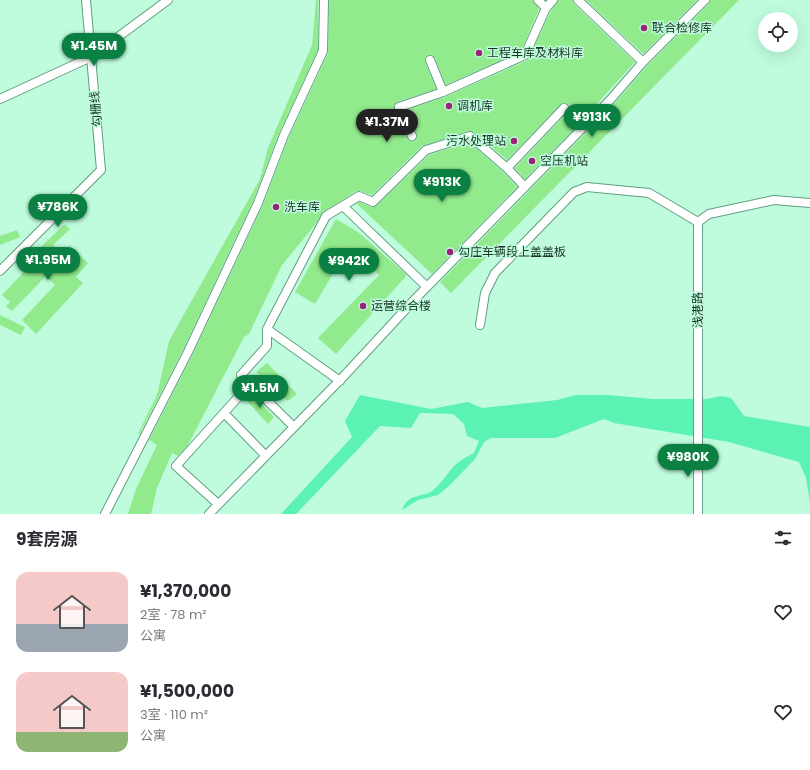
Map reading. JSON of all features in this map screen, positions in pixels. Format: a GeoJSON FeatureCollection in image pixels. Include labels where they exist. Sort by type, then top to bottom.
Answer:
{"type":"FeatureCollection","features":[{"type":"Feature","properties":{"kind":"street","name":"勾栅线"},"geometry":{"type":"LineString","coordinates":[[0,271],[101,170],[86,0]]}},
{"type":"Feature","properties":{"kind":"street"},"geometry":{"type":"LineString","coordinates":[[0,99],[91,57],[168,0]]}},
{"type":"Feature","properties":{"kind":"street"},"geometry":{"type":"LineString","coordinates":[[105,514],[188,352],[258,203],[284,135],[323,51],[324,0]]}},
{"type":"Feature","properties":{"kind":"street"},"geometry":{"type":"LineString","coordinates":[[538,0],[546,8]]}},
{"type":"Feature","properties":{"kind":"street"},"geometry":{"type":"LineString","coordinates":[[412,136],[399,108],[443,92],[525,54],[546,8],[553,0]]}},
{"type":"Feature","properties":{"kind":"street"},"geometry":{"type":"LineString","coordinates":[[578,0],[643,62]]}},
{"type":"Feature","properties":{"kind":"street"},"geometry":{"type":"LineString","coordinates":[[209,514],[340,381],[427,287],[584,128],[643,62],[705,0]]}},
{"type":"Feature","properties":{"kind":"street"},"geometry":{"type":"LineString","coordinates":[[430,60],[443,92]]}},
{"type":"Feature","properties":{"kind":"street"},"geometry":{"type":"LineString","coordinates":[[507,168],[564,108],[584,128]]}},
{"type":"Feature","properties":{"kind":"street"},"geometry":{"type":"LineString","coordinates":[[294,426],[241,375],[267,346],[267,330],[326,216],[358,196],[373,202],[426,150],[470,136],[507,168],[525,187]]}},
{"type":"Feature","properties":{"kind":"street"},"geometry":{"type":"LineString","coordinates":[[480,325],[485,293],[496,273],[574,192],[587,187],[649,192],[698,222],[709,214],[774,200],[810,203]]}},
{"type":"Feature","properties":{"kind":"street"},"geometry":{"type":"LineString","coordinates":[[343,206],[427,287]]}},
{"type":"Feature","properties":{"kind":"street","name":"浅港路"},"geometry":{"type":"LineString","coordinates":[[698,222],[698,514]]}},
{"type":"Feature","properties":{"kind":"street"},"geometry":{"type":"LineString","coordinates":[[267,330],[340,381]]}},
{"type":"Feature","properties":{"kind":"street"},"geometry":{"type":"LineString","coordinates":[[218,504],[176,466],[250,384]]}},
{"type":"Feature","properties":{"kind":"street"},"geometry":{"type":"LineString","coordinates":[[224,413],[266,456]]}},
{"type":"Feature","properties":{"kind":"shaded area"},"geometry":{"type":"Polygon","coordinates":[[[360,395],[431,409],[468,402],[482,408],[557,400],[576,395],[608,395],[653,399],[707,399],[721,396],[731,398],[744,416],[810,427],[810,503],[806,478],[799,462],[729,442],[614,423],[604,419],[555,438],[491,438],[484,442],[475,459],[449,486],[438,495],[418,500],[402,510],[411,498],[432,491],[455,465],[474,453],[479,441],[467,436],[464,424],[453,414],[420,413],[411,428],[380,426],[296,514],[281,514],[352,437],[345,421],[360,395]]]}},
{"type":"Feature","properties":{"kind":"building"},"geometry":{"type":"Polygon","coordinates":[[[316,0],[318,0],[318,50],[279,133],[253,201],[183,350],[139,435],[138,434],[157,395],[169,341],[260,179],[268,148],[312,45],[316,0]]]}},
{"type":"Feature","properties":{"kind":"building"},"geometry":{"type":"Polygon","coordinates":[[[329,0],[533,0],[539,9],[521,51],[446,85],[435,58],[430,55],[426,56],[425,62],[436,89],[397,102],[394,106],[407,138],[411,141],[416,140],[417,136],[406,110],[445,97],[528,60],[551,11],[558,0],[573,0],[574,4],[635,62],[583,119],[568,104],[562,103],[507,160],[474,132],[468,131],[422,146],[372,195],[361,191],[356,191],[323,212],[315,225],[282,265],[249,334],[244,337],[188,445],[178,456],[172,453],[157,488],[151,514],[128,514],[136,489],[157,445],[149,440],[193,354],[263,205],[289,137],[328,53],[329,0]]]}},
{"type":"Feature","properties":{"kind":"building","name":"联合检修库"},"geometry":{"type":"Polygon","coordinates":[[[586,0],[697,0],[643,54],[586,0]]]}},
{"type":"Feature","properties":{"kind":"building"},"geometry":{"type":"Polygon","coordinates":[[[710,0],[739,0],[451,293],[440,282],[614,104],[647,66],[709,4],[710,0]]]}},
{"type":"Feature","properties":{"kind":"building"},"geometry":{"type":"Polygon","coordinates":[[[564,116],[576,127],[525,179],[515,168],[564,116]]]}},
{"type":"Feature","properties":{"kind":"building"},"geometry":{"type":"Polygon","coordinates":[[[469,142],[503,172],[517,187],[432,274],[357,204],[359,202],[371,207],[376,206],[429,155],[469,142]]]}},
{"type":"Feature","properties":{"kind":"building"},"geometry":{"type":"Polygon","coordinates":[[[336,219],[358,232],[407,275],[336,354],[318,338],[379,275],[349,247],[315,304],[295,292],[336,219]]]}},
{"type":"Feature","properties":{"kind":"building"},"geometry":{"type":"Polygon","coordinates":[[[65,224],[70,229],[53,245],[62,255],[70,246],[88,263],[76,277],[83,283],[36,334],[22,320],[55,285],[46,276],[12,311],[6,306],[10,302],[2,295],[35,260],[31,256],[65,224]]]}},
{"type":"Feature","properties":{"kind":"building"},"geometry":{"type":"Polygon","coordinates":[[[17,230],[20,237],[0,245],[0,236],[17,230]]]}},
{"type":"Feature","properties":{"kind":"building"},"geometry":{"type":"Polygon","coordinates":[[[0,315],[25,327],[21,335],[0,325],[0,315]]]}},
{"type":"Feature","properties":{"kind":"building"},"geometry":{"type":"Polygon","coordinates":[[[267,363],[297,394],[288,401],[256,372],[267,363]]]}},
{"type":"Feature","properties":{"kind":"building"},"geometry":{"type":"Polygon","coordinates":[[[252,394],[274,417],[268,424],[246,400],[252,394]]]}},
{"type":"Feature","properties":{"kind":"place","name":"联合检修库"},"geometry":{"type":"Point","coordinates":[644,28]}},
{"type":"Feature","properties":{"kind":"place","name":"工程车库及材料库"},"geometry":{"type":"Point","coordinates":[479,53]}},
{"type":"Feature","properties":{"kind":"place","name":"调机库"},"geometry":{"type":"Point","coordinates":[449,106]}},
{"type":"Feature","properties":{"kind":"place","name":"污水处理站"},"geometry":{"type":"Point","coordinates":[514,141]}},
{"type":"Feature","properties":{"kind":"place","name":"空压机站"},"geometry":{"type":"Point","coordinates":[532,161]}},
{"type":"Feature","properties":{"kind":"place","name":"洗车库"},"geometry":{"type":"Point","coordinates":[276,207]}},
{"type":"Feature","properties":{"kind":"place","name":"勾庄车辆段上盖盖板"},"geometry":{"type":"Point","coordinates":[450,252]}},
{"type":"Feature","properties":{"kind":"place","name":"运营综合楼"},"geometry":{"type":"Point","coordinates":[363,306]}}]}
